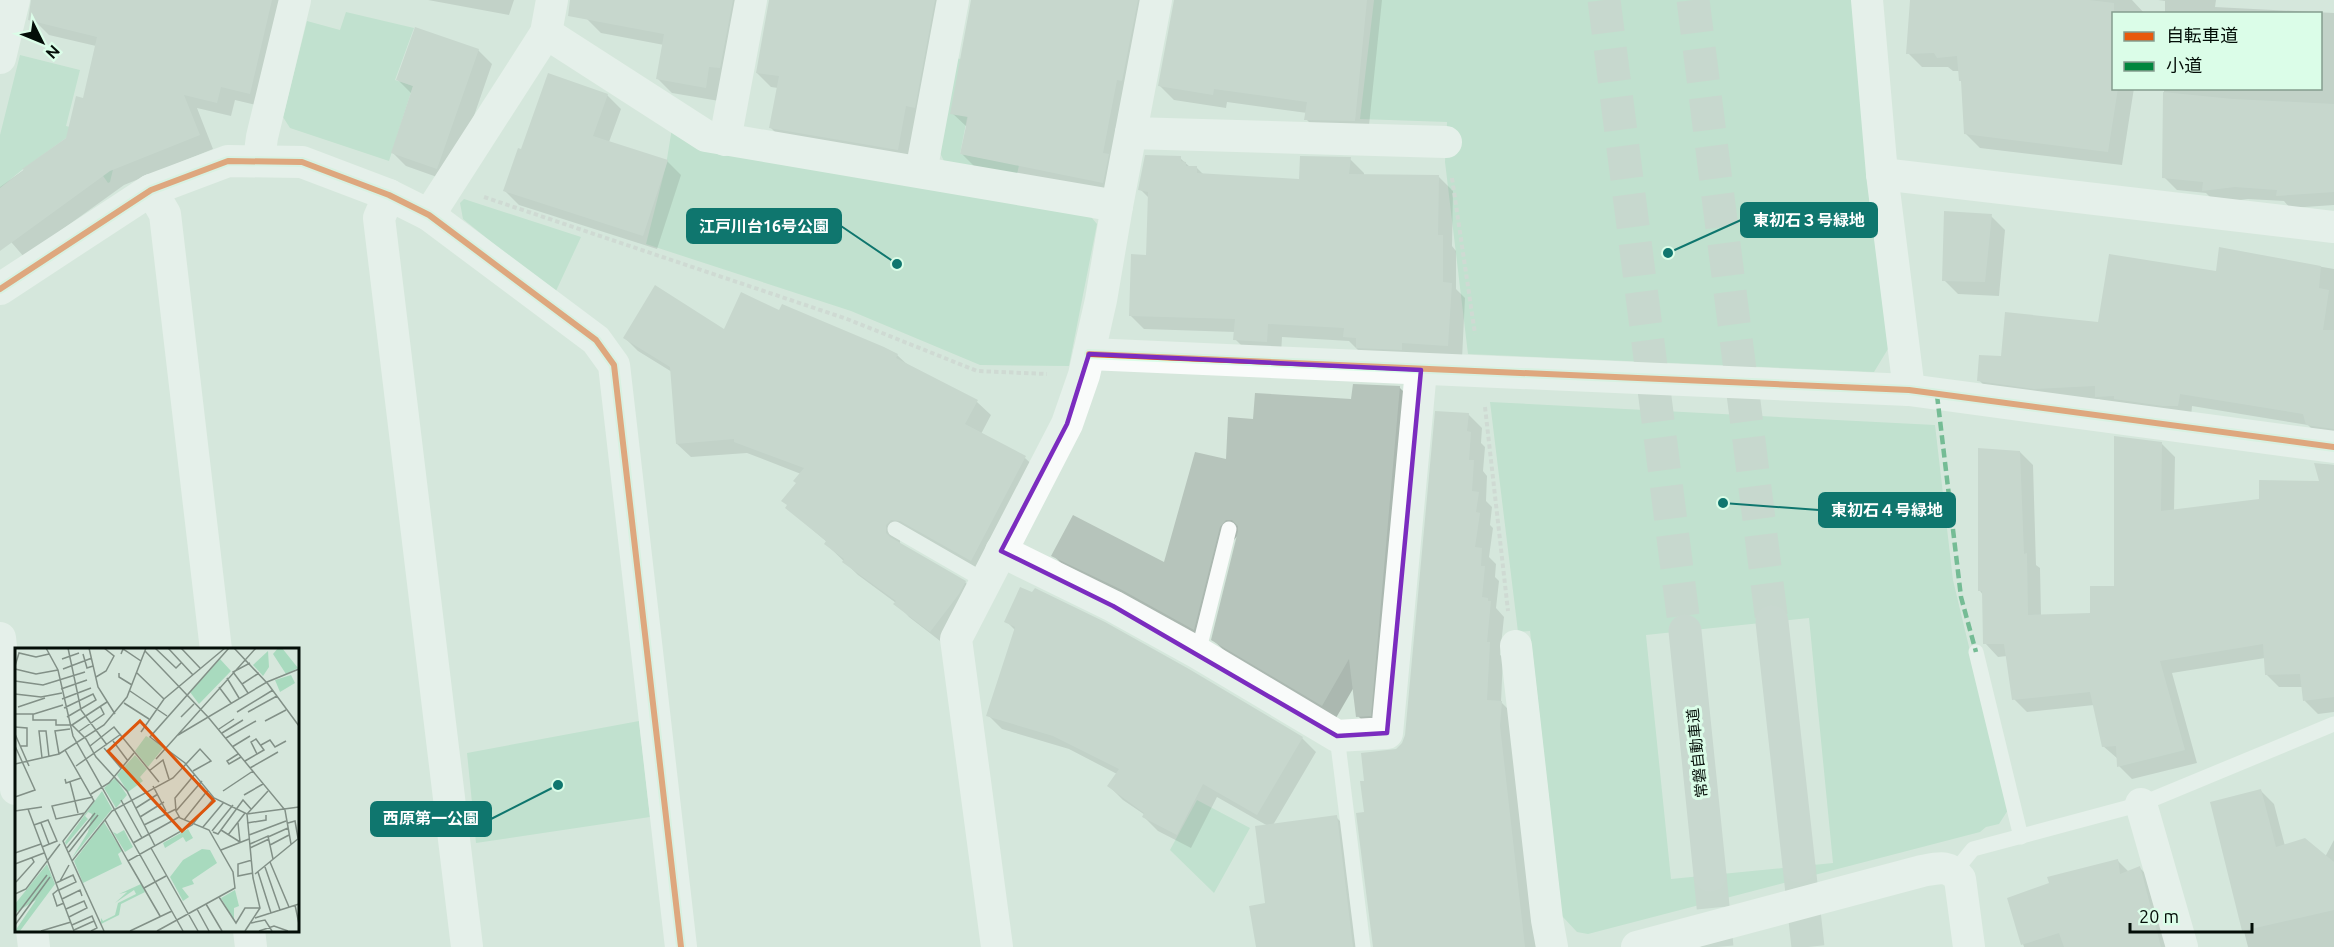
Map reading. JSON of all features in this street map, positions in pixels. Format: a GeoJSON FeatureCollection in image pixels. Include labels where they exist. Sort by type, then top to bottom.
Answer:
{"type":"FeatureCollection","features":[{"type":"Feature","properties":{"kind":"highway"},"geometry":{"type":"LineString","coordinates":[[1772,622],[1799,866]]}},
{"type":"Feature","properties":{"kind":"highway","name":"常磐自動車道"},"geometry":{"type":"LineString","coordinates":[[1685,631],[1710,875]]}},
{"type":"Feature","properties":{"kind":"street"},"geometry":{"type":"LineString","coordinates":[[0,58],[14,0]]}},
{"type":"Feature","properties":{"kind":"street"},"geometry":{"type":"LineString","coordinates":[[259,160],[262,137],[295,0]]}},
{"type":"Feature","properties":{"kind":"street"},"geometry":{"type":"LineString","coordinates":[[429,215],[546,33],[552,0]]}},
{"type":"Feature","properties":{"kind":"street"},"geometry":{"type":"LineString","coordinates":[[725,140],[751,0]]}},
{"type":"Feature","properties":{"kind":"street"},"geometry":{"type":"LineString","coordinates":[[921,172],[953,0]]}},
{"type":"Feature","properties":{"kind":"street"},"geometry":{"type":"LineString","coordinates":[[997,947],[956,639],[1067,424],[1089,354],[1156,0]]}},
{"type":"Feature","properties":{"kind":"street"},"geometry":{"type":"LineString","coordinates":[[1866,0],[1882,174],[1909,390]]}},
{"type":"Feature","properties":{"kind":"street"},"geometry":{"type":"LineString","coordinates":[[546,33],[706,136],[1117,206]]}},
{"type":"Feature","properties":{"kind":"street"},"geometry":{"type":"LineString","coordinates":[[1131,133],[1446,142]]}},
{"type":"Feature","properties":{"kind":"street"},"geometry":{"type":"LineString","coordinates":[[0,289],[152,190],[228,161],[302,162],[389,195],[429,215],[596,340],[614,365],[681,947]]}},
{"type":"Feature","properties":{"kind":"street"},"geometry":{"type":"LineString","coordinates":[[1882,174],[2334,227]]}},
{"type":"Feature","properties":{"kind":"street"},"geometry":{"type":"LineString","coordinates":[[152,190],[165,214],[216,648]]}},
{"type":"Feature","properties":{"kind":"street"},"geometry":{"type":"LineString","coordinates":[[389,195],[379,218],[467,947]]}},
{"type":"Feature","properties":{"kind":"street"},"geometry":{"type":"LineString","coordinates":[[1089,354],[1909,390],[2334,447]]}},
{"type":"Feature","properties":{"kind":"street"},"geometry":{"type":"LineString","coordinates":[[1000,551],[1113,606],[1198,653],[1337,736],[1387,733],[1421,370]]}},
{"type":"Feature","properties":{"kind":"street"},"geometry":{"type":"LineString","coordinates":[[0,638],[15,780]]}},
{"type":"Feature","properties":{"kind":"street"},"geometry":{"type":"LineString","coordinates":[[1516,646],[1552,947]]}},
{"type":"Feature","properties":{"kind":"street"},"geometry":{"type":"LineString","coordinates":[[2141,804],[2182,947]]}},
{"type":"Feature","properties":{"kind":"street"},"geometry":{"type":"LineString","coordinates":[[1637,947],[1922,871],[1946,867],[1955,871],[1960,879],[1969,947]]}},
{"type":"Feature","properties":{"kind":"street"},"geometry":{"type":"LineString","coordinates":[[32,932],[34,947]]}},
{"type":"Feature","properties":{"kind":"street"},"geometry":{"type":"LineString","coordinates":[[249,932],[251,947]]}},
{"type":"Feature","properties":{"kind":"lane"},"geometry":{"type":"LineString","coordinates":[[1198,653],[1229,528]]}},
{"type":"Feature","properties":{"kind":"lane"},"geometry":{"type":"LineString","coordinates":[[895,529],[985,581]]}},
{"type":"Feature","properties":{"kind":"lane"},"geometry":{"type":"LineString","coordinates":[[1976,652],[2022,837]]}},
{"type":"Feature","properties":{"kind":"lane"},"geometry":{"type":"LineString","coordinates":[[1955,871],[1973,849],[2141,804],[2334,724]]}},
{"type":"Feature","properties":{"kind":"lane"},"geometry":{"type":"LineString","coordinates":[[1337,736],[1363,947]]}},
{"type":"Feature","properties":{"kind":"path"},"geometry":{"type":"LineString","coordinates":[[449,185],[847,319],[977,371],[1054,374]]}},
{"type":"Feature","properties":{"kind":"highlighted area"},"geometry":{"type":"Polygon","coordinates":[[[1089,354],[1421,370],[1387,733],[1337,736],[1113,606],[1001,551],[1067,424],[1089,354]]]}},
{"type":"Feature","properties":{"kind":"green space"},"geometry":{"type":"Polygon","coordinates":[[[1374,0],[1852,0],[1891,344],[1874,372],[1468,354],[1445,162],[1447,122],[1360,119],[1374,0]]]}},
{"type":"Feature","properties":{"kind":"green space"},"geometry":{"type":"Polygon","coordinates":[[[346,12],[414,28],[395,80],[413,86],[389,161],[290,128],[283,117],[307,21],[340,30],[346,12]]]}},
{"type":"Feature","properties":{"kind":"green space"},"geometry":{"type":"Polygon","coordinates":[[[20,55],[80,70],[66,126],[120,140],[110,182],[108,183],[73,133],[0,188],[0,135],[20,55]]]}},
{"type":"Feature","properties":{"kind":"green space"},"geometry":{"type":"Polygon","coordinates":[[[955,58],[978,62],[960,154],[1019,165],[1017,175],[945,163],[938,149],[955,58]]]}},
{"type":"Feature","properties":{"kind":"green space"},"geometry":{"type":"Polygon","coordinates":[[[672,128],[1087,212],[1097,224],[1069,366],[980,365],[851,311],[646,244],[666,165],[672,128]]]}},
{"type":"Feature","properties":{"kind":"green space"},"geometry":{"type":"Polygon","coordinates":[[[464,199],[581,237],[556,291],[541,282],[463,219],[460,203],[464,199]]]}},
{"type":"Feature","properties":{"kind":"green space"},"geometry":{"type":"Polygon","coordinates":[[[1490,402],[1935,425],[1953,580],[2008,810],[1999,824],[1986,827],[1980,832],[1588,934],[1577,932],[1562,916],[1530,631],[1518,632],[1490,402]],[[1809,618],[1646,635],[1671,879],[1833,863],[1809,618]]]}},
{"type":"Feature","properties":{"kind":"green space"},"geometry":{"type":"Polygon","coordinates":[[[639,721],[650,817],[476,843],[467,753],[639,721]]]}},
{"type":"Feature","properties":{"kind":"green space"},"geometry":{"type":"Polygon","coordinates":[[[1197,800],[1250,828],[1214,893],[1170,850],[1197,800]]]}},
{"type":"Feature","properties":{"kind":"building"},"geometry":{"type":"Polygon","coordinates":[[[31,0],[272,0],[250,94],[221,87],[217,103],[184,95],[200,135],[110,171],[0,251],[0,188],[24,170],[22,169],[66,138],[76,96],[83,98],[97,37],[28,20],[31,0]]]}},
{"type":"Feature","properties":{"kind":"building"},"geometry":{"type":"Polygon","coordinates":[[[570,0],[733,0],[720,68],[709,67],[706,88],[656,79],[664,34],[568,16],[570,0]]]}},
{"type":"Feature","properties":{"kind":"building"},"geometry":{"type":"Polygon","coordinates":[[[769,0],[935,0],[915,108],[906,106],[898,150],[769,128],[779,76],[756,73],[769,0]]]}},
{"type":"Feature","properties":{"kind":"building"},"geometry":{"type":"Polygon","coordinates":[[[971,0],[1138,0],[1122,81],[1117,80],[1103,153],[1109,154],[1103,183],[960,154],[968,117],[950,114],[971,0]]]}},
{"type":"Feature","properties":{"kind":"building"},"geometry":{"type":"Polygon","coordinates":[[[1174,0],[1367,0],[1355,121],[1304,120],[1307,102],[1214,89],[1213,95],[1158,86],[1174,0]]]}},
{"type":"Feature","properties":{"kind":"building"},"geometry":{"type":"Polygon","coordinates":[[[1910,0],[2089,0],[2114,3],[2112,90],[2118,90],[2108,152],[1964,134],[1957,56],[1937,58],[1934,53],[1906,54],[1910,0]]]}},
{"type":"Feature","properties":{"kind":"building"},"geometry":{"type":"Polygon","coordinates":[[[415,27],[479,49],[437,169],[391,153],[413,86],[396,80],[415,27]]]}},
{"type":"Feature","properties":{"kind":"building"},"geometry":{"type":"Polygon","coordinates":[[[548,73],[608,94],[593,136],[668,160],[643,236],[503,191],[518,148],[521,149],[548,73]]]}},
{"type":"Feature","properties":{"kind":"building"},"geometry":{"type":"Polygon","coordinates":[[[2163,92],[2233,99],[2334,104],[2334,192],[2276,196],[2277,190],[2235,187],[2202,191],[2203,182],[2162,178],[2163,92]]]}},
{"type":"Feature","properties":{"kind":"building"},"geometry":{"type":"Polygon","coordinates":[[[1145,155],[1181,156],[1181,161],[1186,162],[1186,166],[1197,166],[1197,173],[1299,179],[1300,156],[1351,157],[1349,174],[1439,175],[1438,235],[1443,235],[1443,282],[1452,283],[1448,346],[1402,343],[1402,350],[1356,348],[1356,338],[1343,337],[1344,328],[1268,324],[1267,342],[1233,340],[1235,319],[1129,316],[1131,254],[1146,255],[1148,192],[1138,190],[1145,155]]]}},
{"type":"Feature","properties":{"kind":"building"},"geometry":{"type":"Polygon","coordinates":[[[1944,211],[1992,214],[1985,282],[1942,281],[1944,211]]]}},
{"type":"Feature","properties":{"kind":"building"},"geometry":{"type":"Polygon","coordinates":[[[2219,247],[2321,266],[2319,288],[2329,290],[2323,330],[2334,330],[2334,429],[2306,425],[2303,414],[2180,394],[2178,406],[2163,406],[2114,399],[2114,396],[2095,397],[2095,386],[2034,389],[1977,381],[1979,355],[2001,356],[2005,312],[2098,322],[2109,254],[2216,271],[2219,247]]]}},
{"type":"Feature","properties":{"kind":"building"},"geometry":{"type":"Polygon","coordinates":[[[655,285],[724,329],[741,292],[779,310],[782,304],[884,347],[898,354],[896,358],[978,400],[965,424],[1026,456],[971,561],[900,521],[891,520],[886,525],[886,533],[890,537],[966,581],[930,632],[893,604],[896,601],[842,562],[844,559],[824,544],[826,541],[785,508],[787,505],[781,501],[796,483],[793,481],[804,468],[734,442],[734,439],[676,444],[670,367],[623,338],[655,285]]]}},
{"type":"Feature","properties":{"kind":"building"},"geometry":{"type":"Polygon","coordinates":[[[1353,384],[1400,386],[1371,716],[1356,717],[1349,659],[1322,706],[1211,640],[1238,531],[1238,526],[1232,520],[1226,520],[1220,527],[1194,630],[1122,590],[1051,556],[1073,515],[1164,562],[1195,452],[1226,459],[1228,417],[1253,419],[1255,393],[1351,399],[1353,384]]]}},
{"type":"Feature","properties":{"kind":"building"},"geometry":{"type":"Polygon","coordinates":[[[1435,411],[1469,413],[1467,431],[1471,432],[1469,460],[1474,460],[1472,491],[1479,492],[1476,512],[1480,513],[1475,547],[1482,548],[1481,566],[1485,566],[1482,597],[1491,601],[1487,642],[1490,642],[1487,700],[1502,701],[1500,726],[1525,947],[1373,947],[1356,813],[1364,812],[1360,781],[1364,781],[1361,753],[1396,749],[1402,743],[1405,735],[1435,411]]]}},
{"type":"Feature","properties":{"kind":"building"},"geometry":{"type":"Polygon","coordinates":[[[2114,436],[2162,442],[2161,511],[2259,499],[2259,480],[2319,481],[2314,463],[2334,465],[2334,697],[2303,701],[2300,674],[2265,675],[2263,644],[2160,661],[2185,750],[2117,767],[2116,746],[2102,747],[2090,692],[2012,700],[2004,644],[1983,644],[1982,591],[1978,591],[1978,448],[2020,451],[2024,554],[2027,553],[2028,615],[2090,613],[2090,586],[2114,586],[2114,436]]]}},
{"type":"Feature","properties":{"kind":"building"},"geometry":{"type":"Polygon","coordinates":[[[1020,587],[1032,592],[1035,588],[1105,622],[1303,737],[1257,815],[1203,784],[1177,835],[1142,817],[1144,813],[1107,786],[1119,769],[1053,736],[986,716],[1015,627],[1004,622],[1020,587]]]}},
{"type":"Feature","properties":{"kind":"building"},"geometry":{"type":"Polygon","coordinates":[[[2261,789],[2276,847],[2305,838],[2334,862],[2334,910],[2242,931],[2210,802],[2261,789]]]}},
{"type":"Feature","properties":{"kind":"building"},"geometry":{"type":"Polygon","coordinates":[[[1337,815],[1353,947],[1256,947],[1249,906],[1265,903],[1255,826],[1337,815]]]}},
{"type":"Feature","properties":{"kind":"building"},"geometry":{"type":"Polygon","coordinates":[[[2118,859],[2120,874],[2140,866],[2161,947],[2064,947],[2059,933],[2021,945],[2007,898],[2049,883],[2047,877],[2118,859]]]}},
{"type":"Feature","properties":{"kind":"tunnel"},"geometry":{"type":"LineString","coordinates":[[1604,0],[1685,631]]}},
{"type":"Feature","properties":{"kind":"tunnel"},"geometry":{"type":"LineString","coordinates":[[1693,0],[1772,622]]}},
{"type":"Feature","properties":{"kind":"tunnel"},"geometry":{"type":"LineString","coordinates":[[1799,866],[1808,947]]}},
{"type":"Feature","properties":{"kind":"tunnel"},"geometry":{"type":"LineString","coordinates":[[1710,875],[1717,947]]}},
{"type":"Feature","properties":{"kind":"marked path"},"geometry":{"type":"LineString","coordinates":[[1937,395],[1961,597],[1976,652]]}},
{"type":"Feature","properties":{"kind":"cycle path"},"geometry":{"type":"LineString","coordinates":[[0,289],[151,190],[228,161],[302,162],[389,195],[429,215],[596,340],[614,365],[681,947]]}},
{"type":"Feature","properties":{"kind":"cycle path"},"geometry":{"type":"LineString","coordinates":[[1089,354],[1909,390],[2334,447]]}},
{"type":"Feature","properties":{"kind":"place","name":"東初石３号緑地"},"geometry":{"type":"Point","coordinates":[1668,253]}},
{"type":"Feature","properties":{"kind":"place","name":"江戸川台16号公園"},"geometry":{"type":"Point","coordinates":[897,264]}},
{"type":"Feature","properties":{"kind":"place","name":"東初石４号緑地"},"geometry":{"type":"Point","coordinates":[1723,503]}},
{"type":"Feature","properties":{"kind":"place","name":"西原第一公園"},"geometry":{"type":"Point","coordinates":[558,785]}}]}
